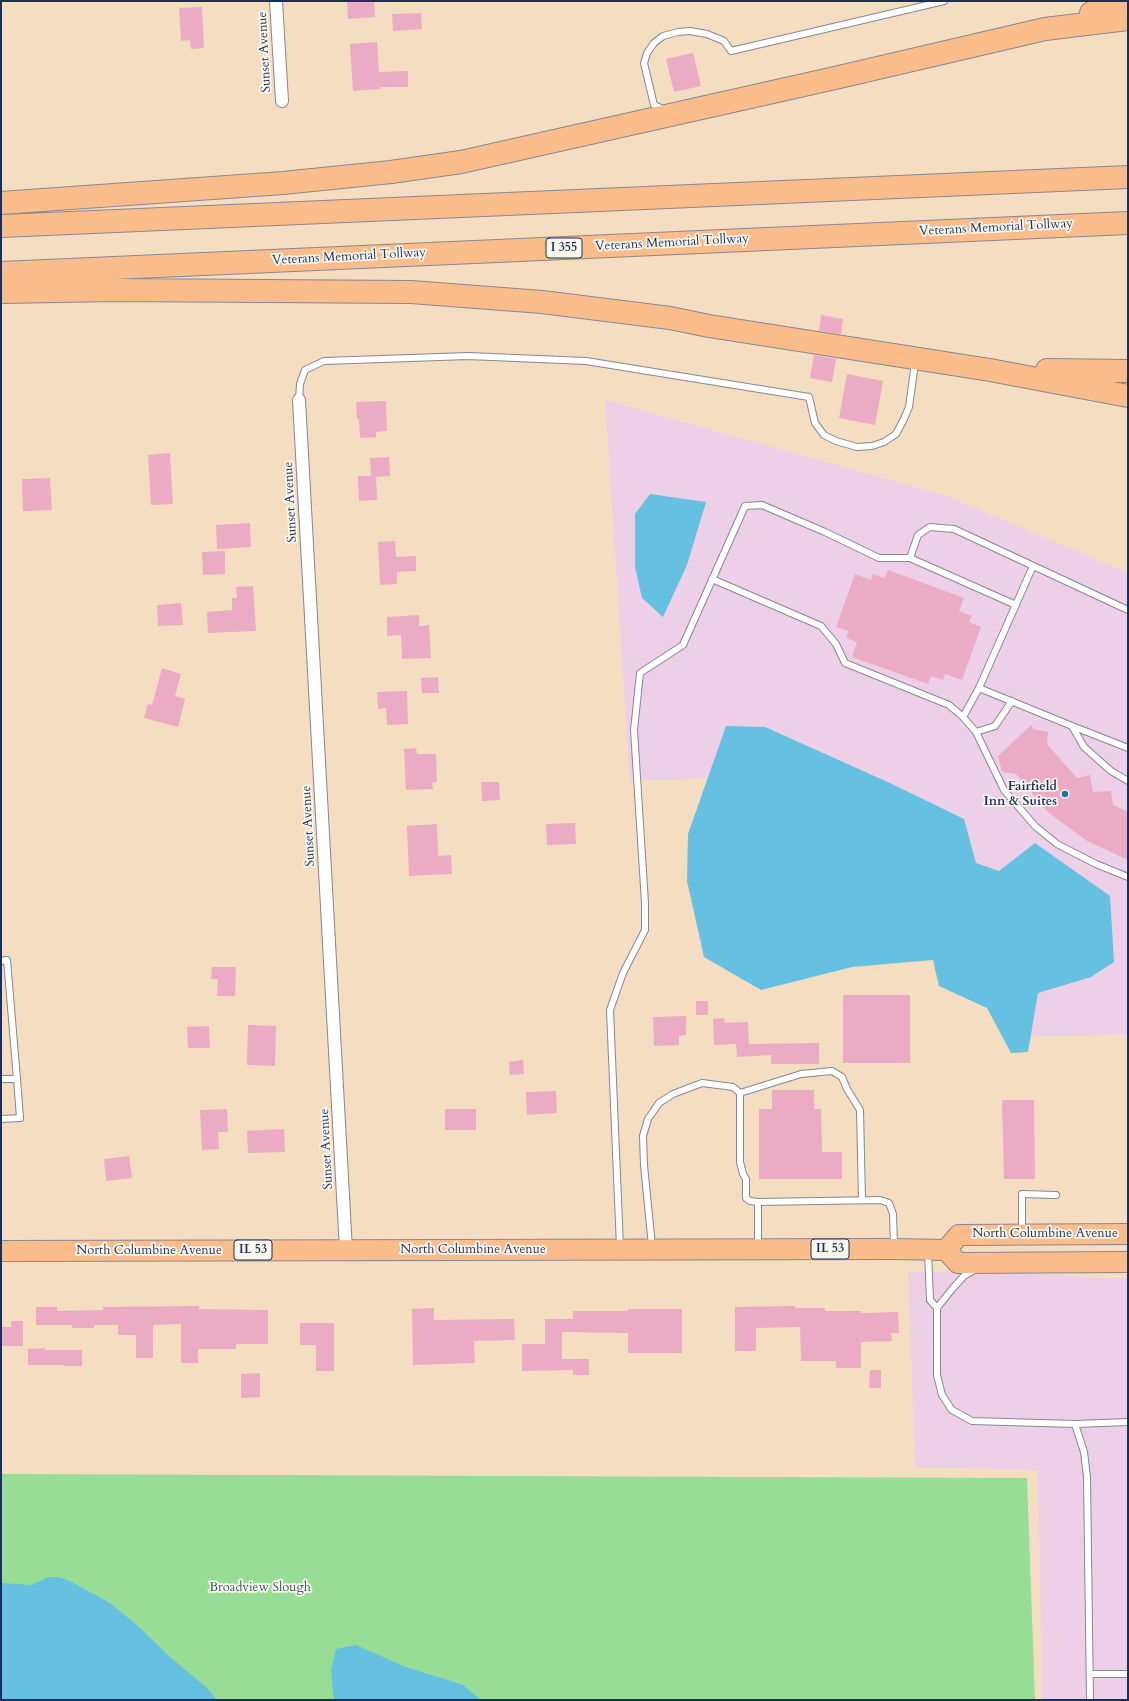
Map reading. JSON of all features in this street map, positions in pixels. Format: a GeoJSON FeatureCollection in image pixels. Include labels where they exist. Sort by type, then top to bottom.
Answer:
{"type":"FeatureCollection","features":[{"type":"Feature","properties":{"kind":"highway"},"geometry":{"type":"LineString","coordinates":[[1045,29],[1126,1]]}},
{"type":"Feature","properties":{"kind":"highway"},"geometry":{"type":"LineString","coordinates":[[1,203],[283,183],[391,172],[460,162],[1045,29],[1128,18]]}},
{"type":"Feature","properties":{"kind":"highway"},"geometry":{"type":"LineString","coordinates":[[1,226],[1128,178]]}},
{"type":"Feature","properties":{"kind":"highway","name":"Veterans Memorial Tollway"},"geometry":{"type":"LineString","coordinates":[[1,273],[1128,222]]}},
{"type":"Feature","properties":{"kind":"highway"},"geometry":{"type":"LineString","coordinates":[[1,292],[123,290],[411,292],[542,302],[670,318],[709,326],[915,360],[990,370],[1128,396]]}},
{"type":"Feature","properties":{"kind":"highway"},"geometry":{"type":"LineString","coordinates":[[990,370],[1128,371]]}},
{"type":"Feature","properties":{"kind":"main road","name":"North Columbine Avenue"},"geometry":{"type":"LineString","coordinates":[[1,1252],[346,1250],[937,1250],[959,1235],[1128,1234]]}},
{"type":"Feature","properties":{"kind":"main road"},"geometry":{"type":"LineString","coordinates":[[937,1250],[958,1263],[1126,1264]]}},
{"type":"Feature","properties":{"kind":"street","name":"Sunset Avenue"},"geometry":{"type":"LineString","coordinates":[[276,1],[282,100]]}},
{"type":"Feature","properties":{"kind":"street","name":"Sunset Avenue"},"geometry":{"type":"LineString","coordinates":[[299,400],[346,1250]]}},
{"type":"Feature","properties":{"kind":"lane"},"geometry":{"type":"LineString","coordinates":[[675,114],[654,105],[644,63],[647,53],[654,43],[663,36],[684,31],[707,34],[724,41],[731,51],[944,1]]}},
{"type":"Feature","properties":{"kind":"lane"},"geometry":{"type":"LineString","coordinates":[[299,400],[300,384],[305,370],[324,360],[468,356],[586,361],[809,397],[815,423],[824,435],[836,441],[857,447],[872,446],[884,442],[896,434],[909,407],[915,360]]}},
{"type":"Feature","properties":{"kind":"lane"},"geometry":{"type":"LineString","coordinates":[[620,1250],[610,1010],[623,973],[645,930],[645,903],[634,730],[640,673],[683,645],[745,506],[762,505],[825,532],[879,558],[910,558],[1016,605]]}},
{"type":"Feature","properties":{"kind":"lane"},"geometry":{"type":"LineString","coordinates":[[910,558],[918,535],[930,527],[954,529],[1128,610]]}},
{"type":"Feature","properties":{"kind":"lane"},"geometry":{"type":"LineString","coordinates":[[963,717],[979,688],[1033,566]]}},
{"type":"Feature","properties":{"kind":"lane"},"geometry":{"type":"LineString","coordinates":[[712,579],[821,626],[836,644],[845,662],[949,705],[963,717],[976,732],[1004,790],[1035,826],[1057,844],[1096,864],[1128,877]]}},
{"type":"Feature","properties":{"kind":"lane"},"geometry":{"type":"LineString","coordinates":[[979,688],[1128,748]]}},
{"type":"Feature","properties":{"kind":"lane"},"geometry":{"type":"LineString","coordinates":[[976,732],[995,726],[1012,701]]}},
{"type":"Feature","properties":{"kind":"lane"},"geometry":{"type":"LineString","coordinates":[[1072,726],[1084,747],[1111,771],[1128,781]]}},
{"type":"Feature","properties":{"kind":"lane"},"geometry":{"type":"LineString","coordinates":[[1,961],[7,960],[20,1118],[1,1119]]}},
{"type":"Feature","properties":{"kind":"lane"},"geometry":{"type":"LineString","coordinates":[[740,1093],[802,1074],[832,1071],[842,1077],[846,1089],[860,1110],[862,1200]]}},
{"type":"Feature","properties":{"kind":"lane"},"geometry":{"type":"LineString","coordinates":[[1,1079],[17,1079]]}},
{"type":"Feature","properties":{"kind":"lane"},"geometry":{"type":"LineString","coordinates":[[653,1250],[643,1136],[648,1119],[659,1103],[673,1094],[702,1084],[733,1087],[740,1093],[740,1162],[746,1180],[746,1198],[750,1201],[758,1202],[880,1200],[889,1203],[893,1214],[894,1249]]}},
{"type":"Feature","properties":{"kind":"lane"},"geometry":{"type":"LineString","coordinates":[[1022,1234],[1022,1194],[1056,1194]]}},
{"type":"Feature","properties":{"kind":"lane"},"geometry":{"type":"LineString","coordinates":[[758,1202],[758,1250]]}},
{"type":"Feature","properties":{"kind":"lane"},"geometry":{"type":"LineString","coordinates":[[937,1250],[930,1300],[937,1308]]}},
{"type":"Feature","properties":{"kind":"lane"},"geometry":{"type":"LineString","coordinates":[[985,1263],[964,1276],[937,1308],[938,1375],[942,1395],[952,1410],[972,1421],[1075,1424],[1128,1422]]}},
{"type":"Feature","properties":{"kind":"lane"},"geometry":{"type":"LineString","coordinates":[[1075,1424],[1084,1452],[1087,1478],[1091,1674],[1090,1700]]}},
{"type":"Feature","properties":{"kind":"lane"},"geometry":{"type":"LineString","coordinates":[[1091,1674],[1128,1674]]}},
{"type":"Feature","properties":{"kind":"shaded area"},"geometry":{"type":"Polygon","coordinates":[[[605,400],[947,496],[1128,573],[1128,1034],[1019,1037],[736,777],[630,781],[605,400]]]}},
{"type":"Feature","properties":{"kind":"shaded area"},"geometry":{"type":"Polygon","coordinates":[[[908,1272],[998,1272],[1128,1279],[1128,1700],[1042,1700],[1038,1470],[915,1467],[908,1272]]]}},
{"type":"Feature","properties":{"kind":"green space","name":"Broadview Slough"},"geometry":{"type":"Polygon","coordinates":[[[1,1474],[1027,1478],[1035,1700],[1,1700],[1,1474]]]}},
{"type":"Feature","properties":{"kind":"water"},"geometry":{"type":"Polygon","coordinates":[[[650,494],[706,502],[687,565],[663,617],[642,598],[635,567],[635,514],[650,494]]]}},
{"type":"Feature","properties":{"kind":"water"},"geometry":{"type":"Polygon","coordinates":[[[726,726],[765,727],[892,784],[964,819],[976,863],[999,871],[1035,843],[1110,896],[1114,962],[1091,977],[1038,993],[1028,1052],[1011,1053],[987,1008],[939,986],[933,960],[852,967],[761,990],[704,957],[687,881],[688,834],[726,726]]]}},
{"type":"Feature","properties":{"kind":"water"},"geometry":{"type":"Polygon","coordinates":[[[48,1577],[59,1577],[72,1582],[110,1603],[206,1687],[217,1700],[1,1700],[1,1583],[32,1585],[48,1577]]]}},
{"type":"Feature","properties":{"kind":"water"},"geometry":{"type":"Polygon","coordinates":[[[356,1645],[403,1666],[463,1685],[481,1700],[334,1700],[331,1670],[336,1649],[356,1645]]]}},
{"type":"Feature","properties":{"kind":"building"},"geometry":{"type":"Polygon","coordinates":[[[347,1],[374,1],[375,17],[348,19],[347,1]]]}},
{"type":"Feature","properties":{"kind":"building"},"geometry":{"type":"Polygon","coordinates":[[[202,7],[204,48],[191,49],[190,40],[181,41],[179,8],[202,7]]]}},
{"type":"Feature","properties":{"kind":"building"},"geometry":{"type":"Polygon","coordinates":[[[421,13],[422,29],[393,31],[392,14],[421,13]]]}},
{"type":"Feature","properties":{"kind":"building"},"geometry":{"type":"Polygon","coordinates":[[[377,42],[379,72],[408,71],[408,87],[380,87],[380,89],[353,91],[350,44],[377,42]]]}},
{"type":"Feature","properties":{"kind":"building"},"geometry":{"type":"Polygon","coordinates":[[[693,53],[701,86],[674,92],[666,59],[693,53]]]}},
{"type":"Feature","properties":{"kind":"building"},"geometry":{"type":"Polygon","coordinates":[[[821,315],[843,319],[841,334],[819,331],[821,315]]]}},
{"type":"Feature","properties":{"kind":"building"},"geometry":{"type":"Polygon","coordinates":[[[814,355],[836,359],[832,382],[810,378],[814,355]]]}},
{"type":"Feature","properties":{"kind":"building"},"geometry":{"type":"Polygon","coordinates":[[[847,374],[883,381],[875,425],[839,418],[847,374]]]}},
{"type":"Feature","properties":{"kind":"building"},"geometry":{"type":"Polygon","coordinates":[[[386,401],[387,431],[376,432],[376,437],[360,438],[356,402],[386,401]]]}},
{"type":"Feature","properties":{"kind":"building"},"geometry":{"type":"Polygon","coordinates":[[[170,453],[173,504],[151,505],[148,455],[170,453]]]}},
{"type":"Feature","properties":{"kind":"building"},"geometry":{"type":"Polygon","coordinates":[[[389,457],[390,476],[376,477],[377,500],[359,501],[358,476],[371,476],[370,458],[389,457]]]}},
{"type":"Feature","properties":{"kind":"building"},"geometry":{"type":"Polygon","coordinates":[[[50,478],[52,510],[23,511],[22,479],[50,478]]]}},
{"type":"Feature","properties":{"kind":"building"},"geometry":{"type":"Polygon","coordinates":[[[250,523],[251,547],[217,549],[216,525],[250,523]]]}},
{"type":"Feature","properties":{"kind":"building"},"geometry":{"type":"Polygon","coordinates":[[[395,541],[396,557],[416,556],[416,571],[397,572],[397,584],[380,585],[378,542],[395,541]]]}},
{"type":"Feature","properties":{"kind":"building"},"geometry":{"type":"Polygon","coordinates":[[[225,551],[225,574],[203,575],[202,552],[225,551]]]}},
{"type":"Feature","properties":{"kind":"building"},"geometry":{"type":"Polygon","coordinates":[[[888,570],[964,598],[959,611],[972,616],[969,622],[981,627],[962,680],[945,674],[943,680],[931,676],[928,684],[852,657],[857,642],[846,638],[849,631],[836,627],[855,574],[871,580],[873,574],[884,578],[888,570]]]}},
{"type":"Feature","properties":{"kind":"building"},"geometry":{"type":"Polygon","coordinates":[[[253,586],[256,631],[208,633],[207,612],[232,610],[232,598],[237,598],[236,587],[253,586]]]}},
{"type":"Feature","properties":{"kind":"building"},"geometry":{"type":"Polygon","coordinates":[[[181,603],[183,625],[158,626],[157,605],[181,603]]]}},
{"type":"Feature","properties":{"kind":"building"},"geometry":{"type":"Polygon","coordinates":[[[419,615],[419,626],[429,625],[431,658],[402,659],[401,635],[387,636],[387,617],[419,615]]]}},
{"type":"Feature","properties":{"kind":"building"},"geometry":{"type":"Polygon","coordinates":[[[162,668],[181,674],[175,696],[185,699],[178,727],[144,718],[148,704],[152,705],[162,668]]]}},
{"type":"Feature","properties":{"kind":"building"},"geometry":{"type":"Polygon","coordinates":[[[438,677],[439,693],[422,693],[421,678],[438,677]]]}},
{"type":"Feature","properties":{"kind":"building"},"geometry":{"type":"Polygon","coordinates":[[[407,691],[408,724],[387,725],[386,708],[378,709],[377,692],[407,691]]]}},
{"type":"Feature","properties":{"kind":"building","name":"Fairfield Inn & Suites"},"geometry":{"type":"Polygon","coordinates":[[[1031,725],[1034,729],[1048,732],[1047,744],[1077,778],[1090,775],[1093,792],[1111,791],[1113,805],[1128,812],[1128,860],[1087,841],[1049,813],[1016,774],[1002,772],[998,756],[1031,725]]]}},
{"type":"Feature","properties":{"kind":"building"},"geometry":{"type":"Polygon","coordinates":[[[416,748],[417,754],[436,754],[437,782],[432,782],[433,789],[406,790],[404,749],[416,748]]]}},
{"type":"Feature","properties":{"kind":"building"},"geometry":{"type":"Polygon","coordinates":[[[481,782],[499,782],[500,800],[482,801],[481,782]]]}},
{"type":"Feature","properties":{"kind":"building"},"geometry":{"type":"Polygon","coordinates":[[[575,823],[576,844],[547,845],[546,824],[575,823]]]}},
{"type":"Feature","properties":{"kind":"building"},"geometry":{"type":"Polygon","coordinates":[[[437,824],[438,856],[451,855],[452,874],[409,876],[407,826],[437,824]]]}},
{"type":"Feature","properties":{"kind":"building"},"geometry":{"type":"Polygon","coordinates":[[[212,967],[236,967],[235,996],[217,996],[218,979],[211,979],[212,967]]]}},
{"type":"Feature","properties":{"kind":"building"},"geometry":{"type":"Polygon","coordinates":[[[843,995],[910,995],[910,1063],[843,1063],[843,995]]]}},
{"type":"Feature","properties":{"kind":"building"},"geometry":{"type":"Polygon","coordinates":[[[696,1001],[708,1001],[708,1015],[696,1015],[696,1001]]]}},
{"type":"Feature","properties":{"kind":"building"},"geometry":{"type":"Polygon","coordinates":[[[686,1016],[686,1035],[679,1036],[679,1045],[654,1046],[653,1017],[686,1016]]]}},
{"type":"Feature","properties":{"kind":"building"},"geometry":{"type":"Polygon","coordinates":[[[724,1018],[725,1023],[748,1022],[749,1044],[819,1043],[819,1064],[771,1064],[771,1055],[737,1057],[736,1044],[714,1045],[713,1019],[724,1018]]]}},
{"type":"Feature","properties":{"kind":"building"},"geometry":{"type":"Polygon","coordinates":[[[248,1025],[276,1026],[275,1066],[247,1065],[248,1025]]]}},
{"type":"Feature","properties":{"kind":"building"},"geometry":{"type":"Polygon","coordinates":[[[209,1026],[210,1048],[188,1048],[187,1027],[209,1026]]]}},
{"type":"Feature","properties":{"kind":"building"},"geometry":{"type":"Polygon","coordinates":[[[523,1060],[524,1074],[510,1075],[509,1062],[523,1060]]]}},
{"type":"Feature","properties":{"kind":"building"},"geometry":{"type":"Polygon","coordinates":[[[772,1090],[814,1090],[814,1109],[821,1109],[822,1152],[842,1152],[842,1179],[759,1179],[759,1109],[772,1109],[772,1090]]]}},
{"type":"Feature","properties":{"kind":"building"},"geometry":{"type":"Polygon","coordinates":[[[556,1091],[557,1113],[527,1115],[526,1092],[556,1091]]]}},
{"type":"Feature","properties":{"kind":"building"},"geometry":{"type":"Polygon","coordinates":[[[1002,1100],[1034,1100],[1035,1179],[1004,1179],[1002,1100]]]}},
{"type":"Feature","properties":{"kind":"building"},"geometry":{"type":"Polygon","coordinates":[[[227,1109],[228,1132],[218,1132],[219,1149],[202,1150],[200,1110],[227,1109]]]}},
{"type":"Feature","properties":{"kind":"building"},"geometry":{"type":"Polygon","coordinates":[[[445,1109],[476,1109],[476,1130],[445,1130],[445,1109]]]}},
{"type":"Feature","properties":{"kind":"building"},"geometry":{"type":"Polygon","coordinates":[[[284,1129],[285,1152],[248,1153],[247,1131],[284,1129]]]}},
{"type":"Feature","properties":{"kind":"building"},"geometry":{"type":"Polygon","coordinates":[[[129,1156],[132,1178],[106,1181],[104,1159],[129,1156]]]}},
{"type":"Feature","properties":{"kind":"building"},"geometry":{"type":"Polygon","coordinates":[[[199,1306],[199,1309],[268,1310],[268,1344],[236,1344],[236,1349],[198,1349],[198,1363],[181,1363],[181,1324],[153,1325],[153,1358],[136,1358],[136,1335],[118,1335],[118,1325],[94,1325],[94,1328],[72,1328],[72,1325],[36,1325],[36,1307],[57,1307],[57,1311],[103,1310],[103,1307],[199,1306]]]}},
{"type":"Feature","properties":{"kind":"building"},"geometry":{"type":"Polygon","coordinates":[[[795,1306],[795,1308],[825,1308],[825,1311],[861,1311],[861,1313],[898,1312],[899,1333],[891,1333],[892,1341],[861,1342],[861,1368],[836,1368],[836,1361],[801,1361],[800,1327],[756,1328],[756,1351],[735,1351],[735,1307],[795,1306]]]}},
{"type":"Feature","properties":{"kind":"building"},"geometry":{"type":"Polygon","coordinates":[[[434,1308],[434,1320],[514,1319],[515,1340],[474,1341],[475,1363],[413,1365],[412,1309],[434,1308]]]}},
{"type":"Feature","properties":{"kind":"building"},"geometry":{"type":"Polygon","coordinates":[[[628,1309],[682,1309],[682,1353],[628,1353],[628,1333],[562,1332],[562,1359],[589,1359],[589,1375],[573,1375],[573,1370],[522,1371],[522,1344],[545,1344],[545,1319],[573,1319],[573,1311],[628,1311],[628,1309]]]}},
{"type":"Feature","properties":{"kind":"building"},"geometry":{"type":"Polygon","coordinates":[[[11,1321],[23,1321],[23,1346],[1,1346],[1,1327],[11,1327],[11,1321]]]}},
{"type":"Feature","properties":{"kind":"building"},"geometry":{"type":"Polygon","coordinates":[[[300,1323],[334,1323],[334,1371],[316,1371],[316,1345],[300,1345],[300,1323]]]}},
{"type":"Feature","properties":{"kind":"building"},"geometry":{"type":"Polygon","coordinates":[[[45,1348],[45,1350],[82,1350],[82,1366],[28,1365],[28,1349],[45,1348]]]}},
{"type":"Feature","properties":{"kind":"building"},"geometry":{"type":"Polygon","coordinates":[[[870,1370],[881,1370],[881,1388],[869,1388],[870,1370]]]}},
{"type":"Feature","properties":{"kind":"building"},"geometry":{"type":"Polygon","coordinates":[[[260,1373],[260,1397],[241,1398],[241,1374],[260,1373]]]}},
{"type":"Feature","properties":{"kind":"place","name":"Fairfield Inn & Suites"},"geometry":{"type":"Point","coordinates":[1065,794]}}]}
